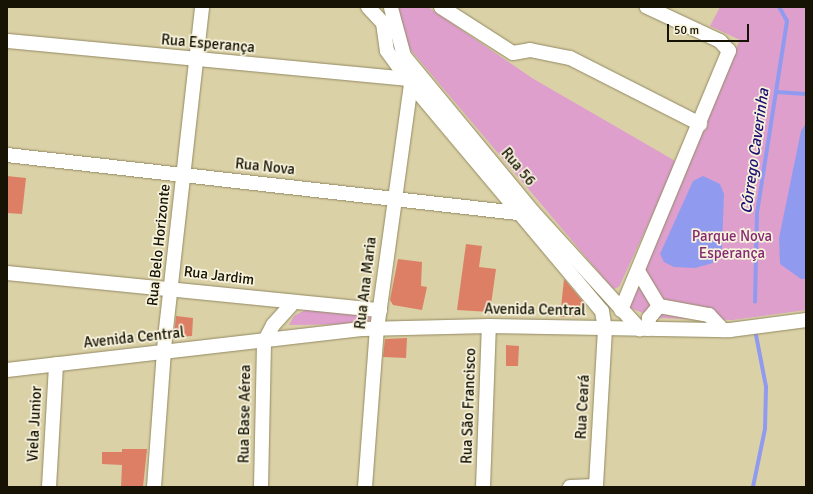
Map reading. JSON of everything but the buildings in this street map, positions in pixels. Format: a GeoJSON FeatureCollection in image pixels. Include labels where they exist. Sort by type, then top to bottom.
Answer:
{"type":"FeatureCollection","features":[{"type":"Feature","properties":{"kind":"street","name":"Rua Belo Horizonte"},"geometry":{"type":"LineString","coordinates":[[154,487],[164,352],[202,7]]}},
{"type":"Feature","properties":{"kind":"street","name":"Rua 56"},"geometry":{"type":"LineString","coordinates":[[368,7],[389,24],[404,56],[533,212],[621,310],[644,329]]}},
{"type":"Feature","properties":{"kind":"street"},"geometry":{"type":"LineString","coordinates":[[441,7],[513,53],[543,51],[570,58],[700,124]]}},
{"type":"Feature","properties":{"kind":"street"},"geometry":{"type":"LineString","coordinates":[[621,310],[700,124],[729,51],[720,41],[647,7]]}},
{"type":"Feature","properties":{"kind":"street"},"geometry":{"type":"LineString","coordinates":[[389,24],[391,8]]}},
{"type":"Feature","properties":{"kind":"street","name":"Rua 56"},"geometry":{"type":"LineString","coordinates":[[389,24],[387,50],[409,82],[602,311],[605,329]]}},
{"type":"Feature","properties":{"kind":"street","name":"Rua Esperança"},"geometry":{"type":"LineString","coordinates":[[7,41],[409,82]]}},
{"type":"Feature","properties":{"kind":"street","name":"Rua Ana Maria"},"geometry":{"type":"LineString","coordinates":[[365,487],[380,310],[409,82]]}},
{"type":"Feature","properties":{"kind":"street","name":"Rua Nova"},"geometry":{"type":"LineString","coordinates":[[7,155],[518,213]]}},
{"type":"Feature","properties":{"kind":"street"},"geometry":{"type":"LineString","coordinates":[[638,271],[659,306],[709,315],[726,330]]}},
{"type":"Feature","properties":{"kind":"street","name":"Rua Jardim"},"geometry":{"type":"LineString","coordinates":[[7,273],[172,288],[380,310]]}},
{"type":"Feature","properties":{"kind":"street"},"geometry":{"type":"LineString","coordinates":[[264,342],[273,325],[294,302]]}},
{"type":"Feature","properties":{"kind":"street"},"geometry":{"type":"LineString","coordinates":[[644,329],[649,318],[659,306]]}},
{"type":"Feature","properties":{"kind":"street","name":"Avenida Central"},"geometry":{"type":"LineString","coordinates":[[7,370],[378,329],[489,326],[726,330],[806,320]]}},
{"type":"Feature","properties":{"kind":"street","name":"Rua São Francisco"},"geometry":{"type":"LineString","coordinates":[[483,487],[489,326]]}},
{"type":"Feature","properties":{"kind":"street","name":"Rua Ceará"},"geometry":{"type":"LineString","coordinates":[[570,487],[596,486],[605,329]]}},
{"type":"Feature","properties":{"kind":"street","name":"Rua Base Aérea"},"geometry":{"type":"LineString","coordinates":[[261,487],[264,342]]}},
{"type":"Feature","properties":{"kind":"street","name":"Viela Junior"},"geometry":{"type":"LineString","coordinates":[[49,487],[56,364]]}},
{"type":"Feature","properties":{"kind":"green space"},"geometry":{"type":"Polygon","coordinates":[[[399,7],[428,7],[532,78],[677,162],[619,287],[613,289],[409,48],[401,29],[399,7]]]}},
{"type":"Feature","properties":{"kind":"green space","name":"Parque Nova Esperança"},"geometry":{"type":"Polygon","coordinates":[[[720,7],[806,7],[806,310],[732,320],[656,318],[625,306],[740,40],[710,26],[720,7]]]}},
{"type":"Feature","properties":{"kind":"green space"},"geometry":{"type":"Polygon","coordinates":[[[309,308],[371,315],[369,324],[289,325],[294,316],[309,308]]]}},
{"type":"Feature","properties":{"kind":"water"},"geometry":{"type":"Polygon","coordinates":[[[806,123],[806,279],[801,279],[780,264],[779,238],[801,131],[806,123]]]}},
{"type":"Feature","properties":{"kind":"water"},"geometry":{"type":"Polygon","coordinates":[[[703,176],[720,184],[724,194],[722,248],[713,263],[695,268],[674,267],[664,262],[660,254],[693,181],[703,176]]]}},
{"type":"Feature","properties":{"kind":"waterway","name":"Córrego Caverinha"},"geometry":{"type":"LineString","coordinates":[[755,302],[757,213],[787,21],[779,7]]}},
{"type":"Feature","properties":{"kind":"waterway"},"geometry":{"type":"LineString","coordinates":[[777,92],[806,94]]}},
{"type":"Feature","properties":{"kind":"waterway","name":"Córrego Caverinha"},"geometry":{"type":"LineString","coordinates":[[753,487],[765,429],[766,387],[755,330]]}}]}
